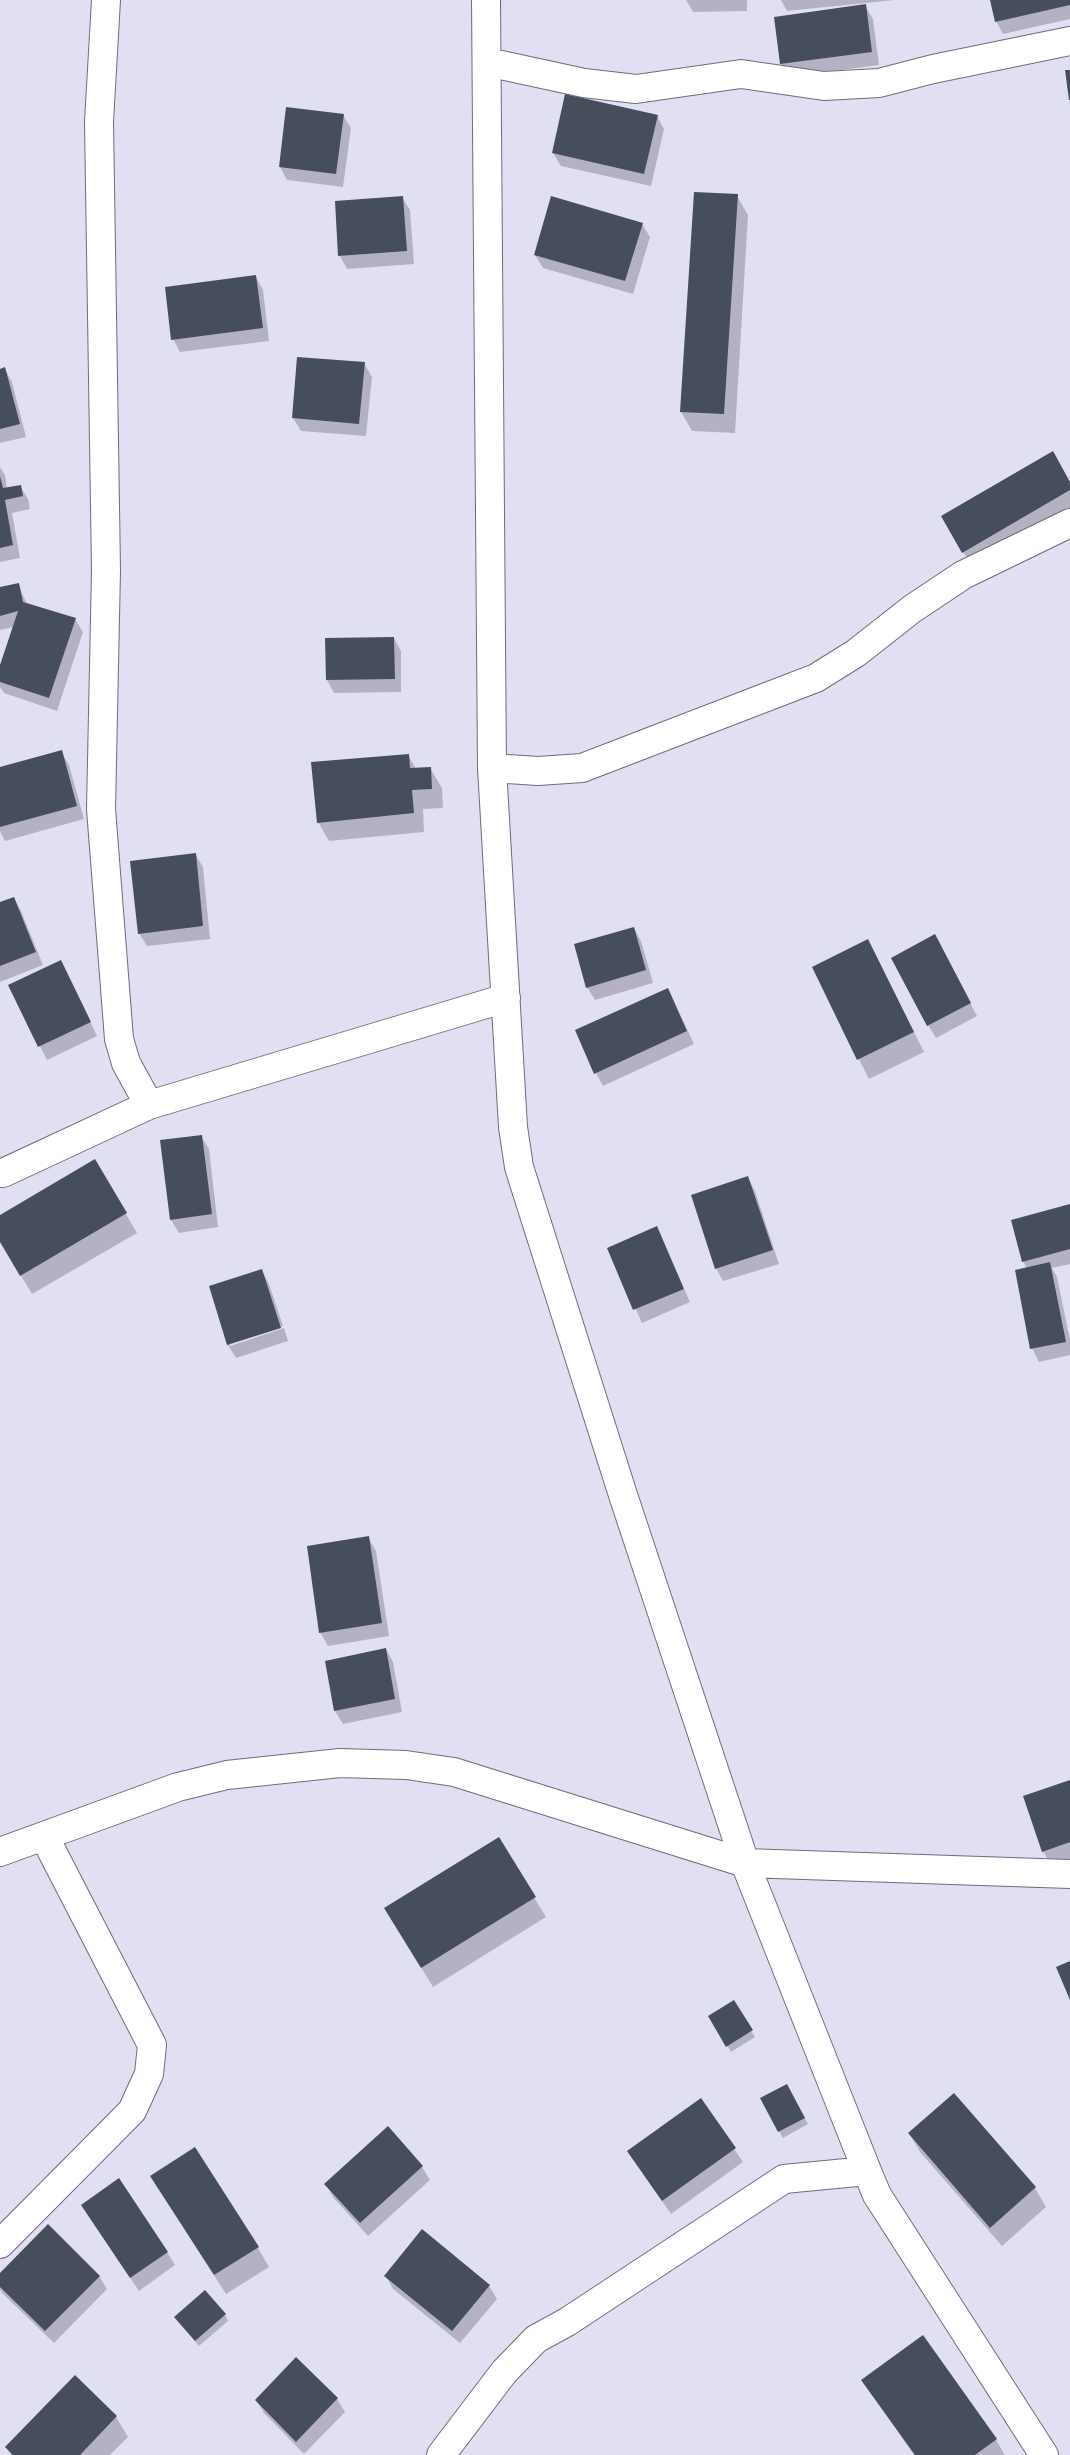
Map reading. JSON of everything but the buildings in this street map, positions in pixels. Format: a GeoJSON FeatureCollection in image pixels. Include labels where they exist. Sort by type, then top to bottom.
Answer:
{"type":"FeatureCollection","features":[{"type":"Feature","properties":{"kind":"street"},"geometry":{"type":"LineString","coordinates":[[106,0],[99,122],[106,570],[101,809],[119,1039],[126,1063],[149,1105]]}},
{"type":"Feature","properties":{"kind":"street"},"geometry":{"type":"LineString","coordinates":[[486,0],[492,768],[513,1127],[520,1168],[623,1495],[745,1863],[877,2196],[1044,2455]]}},
{"type":"Feature","properties":{"kind":"street"},"geometry":{"type":"LineString","coordinates":[[487,62],[584,83],[636,89],[741,74],[824,86],[879,83],[933,69],[1070,41]]}},
{"type":"Feature","properties":{"kind":"street"},"geometry":{"type":"LineString","coordinates":[[492,768],[538,771],[582,768],[816,678],[856,653],[912,609],[963,575],[1070,524]]}},
{"type":"Feature","properties":{"kind":"street"},"geometry":{"type":"LineString","coordinates":[[0,1173],[149,1105],[506,998]]}},
{"type":"Feature","properties":{"kind":"street"},"geometry":{"type":"LineString","coordinates":[[0,1852],[178,1787],[226,1775],[340,1762],[406,1764],[454,1772],[745,1863],[1070,1874]]}},
{"type":"Feature","properties":{"kind":"street"},"geometry":{"type":"LineString","coordinates":[[0,2244],[132,2111],[149,2074],[152,2045],[44,1836]]}},
{"type":"Feature","properties":{"kind":"street"},"geometry":{"type":"LineString","coordinates":[[441,2455],[504,2372],[536,2339],[567,2322],[784,2179],[867,2171]]}}]}
